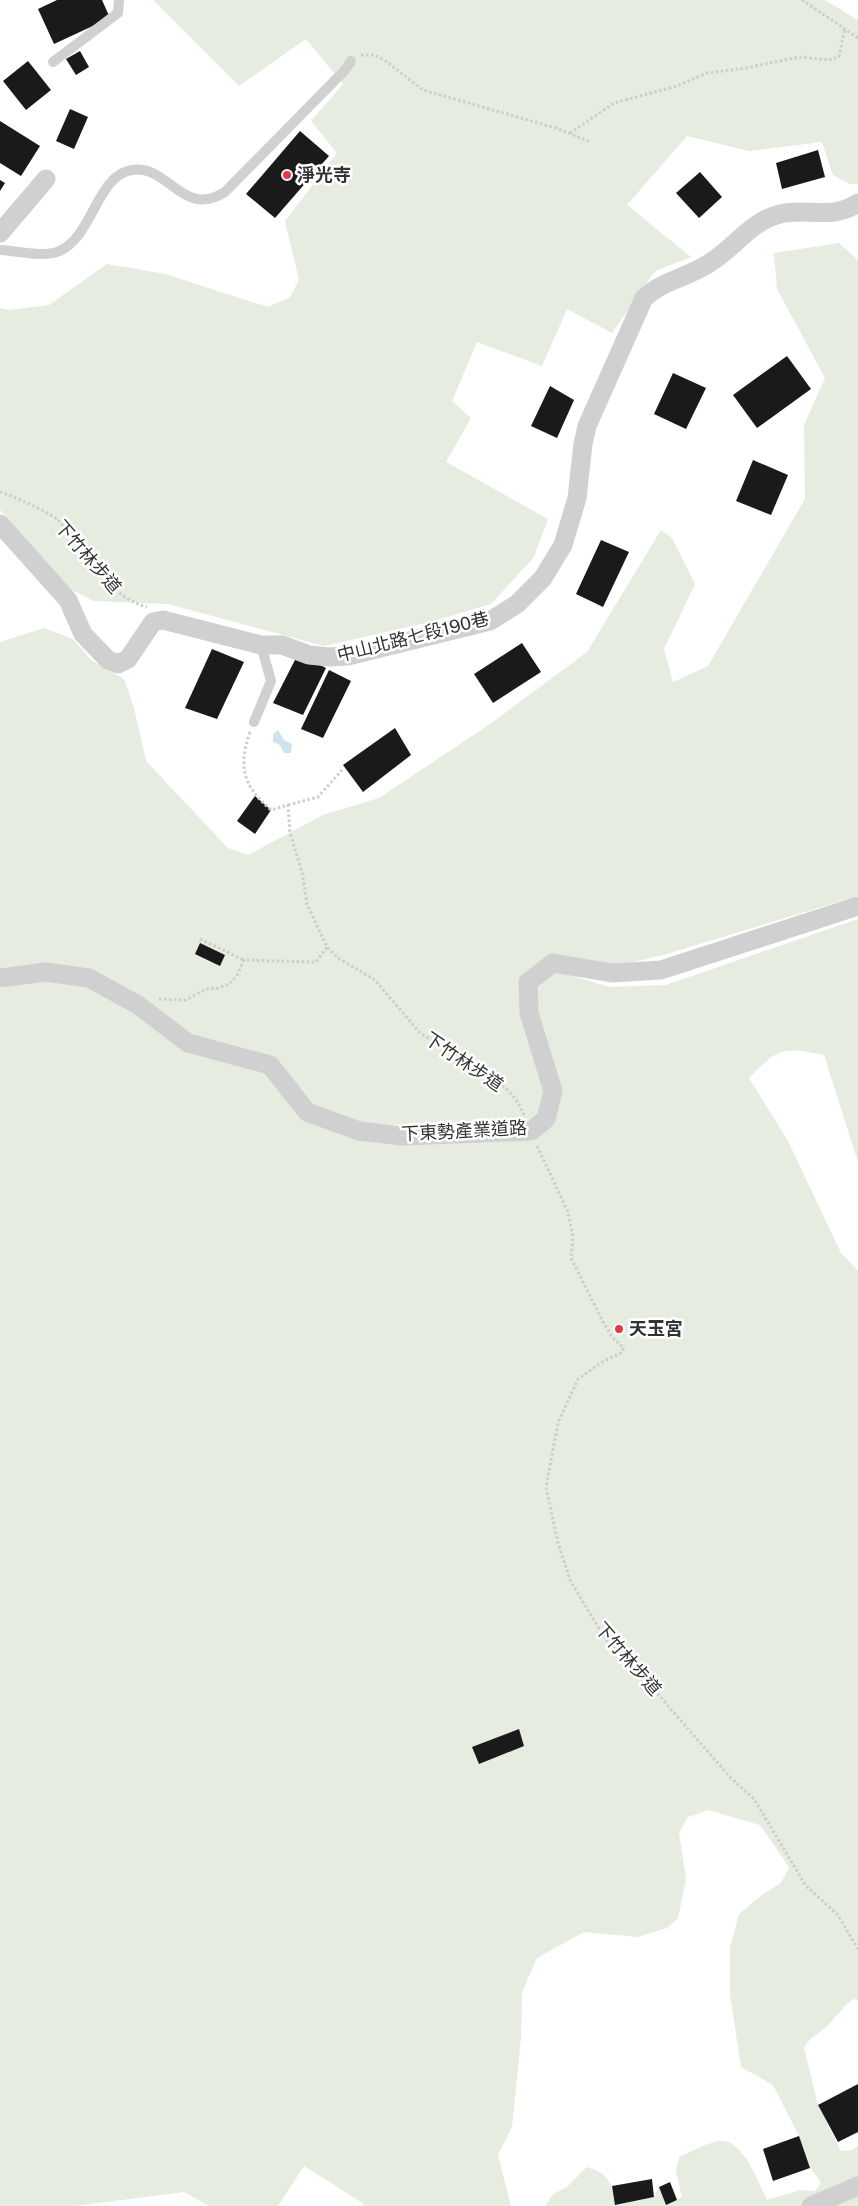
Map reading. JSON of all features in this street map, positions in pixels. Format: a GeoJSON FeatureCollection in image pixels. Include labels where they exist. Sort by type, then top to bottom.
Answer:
{"type":"FeatureCollection","features":[{"type":"Feature","properties":{"kind":"street"},"geometry":{"type":"LineString","coordinates":[[0,233],[46,179]]}},
{"type":"Feature","properties":{"kind":"street","name":"中山北路七段190巷"},"geometry":{"type":"LineString","coordinates":[[0,524],[68,600],[83,634],[108,660],[118,664],[128,659],[154,622],[163,620],[261,645],[282,644],[309,655],[348,656],[490,620],[517,604],[543,578],[563,546],[578,498],[583,444],[587,426],[644,298],[653,290],[712,262],[752,227],[765,219],[780,214],[843,212],[858,203]]}},
{"type":"Feature","properties":{"kind":"street","name":"下東勢產業道路"},"geometry":{"type":"LineString","coordinates":[[0,978],[46,972],[89,978],[138,1005],[188,1043],[270,1065],[307,1112],[359,1130],[403,1136],[531,1131],[546,1118],[553,1091],[529,1013],[528,982],[552,963],[612,973],[661,970],[858,906]]}},
{"type":"Feature","properties":{"kind":"street"},"geometry":{"type":"LineString","coordinates":[[811,2206],[858,2186]]}},
{"type":"Feature","properties":{"kind":"lane"},"geometry":{"type":"LineString","coordinates":[[53,62],[118,13],[119,0]]}},
{"type":"Feature","properties":{"kind":"lane"},"geometry":{"type":"LineString","coordinates":[[0,250],[43,253],[55,252],[66,247],[84,227],[113,179],[127,171],[141,170],[158,177],[195,200],[216,198],[239,179],[352,61]]}},
{"type":"Feature","properties":{"kind":"lane"},"geometry":{"type":"LineString","coordinates":[[254,722],[271,681],[261,645]]}},
{"type":"Feature","properties":{"kind":"path"},"geometry":{"type":"LineString","coordinates":[[802,0],[846,28],[858,38]]}},
{"type":"Feature","properties":{"kind":"path"},"geometry":{"type":"LineString","coordinates":[[570,133],[614,103],[677,86],[707,73],[746,68],[792,58],[828,60],[839,57],[846,28]]}},
{"type":"Feature","properties":{"kind":"path"},"geometry":{"type":"LineString","coordinates":[[352,61],[363,54],[374,55],[383,59],[423,90],[570,133],[590,142]]}},
{"type":"Feature","properties":{"kind":"path","name":"下竹林步道"},"geometry":{"type":"LineString","coordinates":[[0,492],[57,518],[114,591],[130,602],[153,609]]}},
{"type":"Feature","properties":{"kind":"path"},"geometry":{"type":"LineString","coordinates":[[254,722],[245,747],[246,778],[255,796],[271,810],[318,798],[342,770]]}},
{"type":"Feature","properties":{"kind":"path","name":"下竹林步道"},"geometry":{"type":"LineString","coordinates":[[288,805],[290,833],[302,872],[307,904],[327,947],[338,958],[375,980],[420,1033],[467,1061],[506,1088],[518,1102],[568,1212],[573,1237],[571,1258],[612,1337],[624,1348],[621,1353],[602,1362],[578,1379],[558,1423],[546,1487],[558,1543],[570,1580],[604,1637],[642,1676],[730,1777],[754,1799],[806,1886],[838,1915],[858,1948]]}},
{"type":"Feature","properties":{"kind":"path"},"geometry":{"type":"LineString","coordinates":[[200,939],[244,960],[316,962],[327,947]]}},
{"type":"Feature","properties":{"kind":"path"},"geometry":{"type":"LineString","coordinates":[[152,999],[186,1000],[206,989],[218,988],[229,984],[237,976],[244,960]]}},
{"type":"Feature","properties":{"kind":"shaded area"},"geometry":{"type":"Polygon","coordinates":[[[153,0],[825,0],[858,20],[858,184],[850,184],[833,175],[822,142],[749,151],[687,136],[627,205],[691,257],[655,271],[612,333],[567,309],[542,366],[477,342],[452,401],[471,418],[446,462],[548,519],[534,557],[491,604],[430,622],[324,646],[168,604],[94,601],[68,588],[0,510],[0,308],[9,310],[49,305],[107,264],[165,274],[268,307],[290,297],[299,280],[285,221],[337,153],[311,121],[343,84],[306,39],[239,86],[153,0]]]}},
{"type":"Feature","properties":{"kind":"shaded area"},"geometry":{"type":"Polygon","coordinates":[[[839,243],[858,260],[858,896],[663,955],[612,967],[550,958],[524,979],[548,1090],[541,1116],[524,1127],[359,1124],[311,1105],[272,1058],[189,1037],[92,971],[0,974],[0,642],[44,628],[73,639],[91,660],[124,679],[134,708],[146,761],[228,848],[248,855],[323,815],[379,798],[493,722],[587,652],[661,530],[672,538],[695,584],[664,649],[673,682],[708,666],[805,499],[804,425],[825,378],[777,289],[774,253],[839,243]]]}},
{"type":"Feature","properties":{"kind":"shaded area"},"geometry":{"type":"Polygon","coordinates":[[[858,919],[858,1162],[824,1055],[799,1051],[782,1052],[768,1060],[749,1078],[788,1141],[841,1253],[858,1271],[858,2000],[853,1999],[849,2002],[804,2048],[818,2105],[841,2151],[852,2150],[858,2146],[858,2206],[545,2206],[553,2194],[567,2187],[587,2167],[605,2176],[611,2185],[616,2205],[654,2197],[659,2187],[666,2205],[682,2197],[676,2172],[679,2157],[719,2141],[735,2146],[742,2153],[754,2172],[767,2200],[800,2190],[815,2191],[821,2182],[810,2168],[799,2136],[773,2085],[741,2067],[730,1994],[730,1948],[739,1914],[763,1894],[781,1883],[789,1867],[760,1825],[708,1810],[688,1817],[679,1833],[686,1879],[678,1918],[667,1928],[638,1937],[584,1932],[537,1958],[522,1992],[521,2037],[512,2127],[498,2155],[511,2206],[363,2206],[364,2204],[304,2166],[278,2206],[209,2206],[184,2192],[75,2206],[0,2206],[0,988],[43,980],[88,986],[265,1071],[356,1136],[551,1120],[534,1013],[533,986],[554,970],[609,987],[666,985],[858,919]]]}},
{"type":"Feature","properties":{"kind":"water"},"geometry":{"type":"Polygon","coordinates":[[[278,730],[284,740],[292,744],[291,753],[284,753],[280,745],[273,742],[273,734],[278,730]]]}},
{"type":"Feature","properties":{"kind":"building"},"geometry":{"type":"Polygon","coordinates":[[[57,0],[102,0],[110,18],[54,44],[38,9],[57,0]]]}},
{"type":"Feature","properties":{"kind":"building"},"geometry":{"type":"Polygon","coordinates":[[[80,51],[89,67],[76,75],[66,59],[80,51]]]}},
{"type":"Feature","properties":{"kind":"building"},"geometry":{"type":"Polygon","coordinates":[[[28,61],[51,90],[26,110],[3,81],[28,61]]]}},
{"type":"Feature","properties":{"kind":"building"},"geometry":{"type":"Polygon","coordinates":[[[70,109],[88,117],[74,149],[56,141],[70,109]]]}},
{"type":"Feature","properties":{"kind":"building"},"geometry":{"type":"Polygon","coordinates":[[[0,121],[40,146],[21,176],[0,163],[0,121]]]}},
{"type":"Feature","properties":{"kind":"building","name":"淨光寺"},"geometry":{"type":"Polygon","coordinates":[[[300,131],[329,156],[275,218],[246,194],[300,131]]]}},
{"type":"Feature","properties":{"kind":"building"},"geometry":{"type":"Polygon","coordinates":[[[818,150],[825,177],[782,189],[776,163],[818,150]]]}},
{"type":"Feature","properties":{"kind":"building"},"geometry":{"type":"Polygon","coordinates":[[[700,172],[722,197],[699,218],[676,193],[700,172]]]}},
{"type":"Feature","properties":{"kind":"building"},"geometry":{"type":"Polygon","coordinates":[[[0,180],[5,183],[0,191],[0,180]]]}},
{"type":"Feature","properties":{"kind":"building"},"geometry":{"type":"Polygon","coordinates":[[[787,356],[811,389],[757,428],[733,395],[787,356]]]}},
{"type":"Feature","properties":{"kind":"building"},"geometry":{"type":"Polygon","coordinates":[[[673,373],[706,388],[686,429],[654,414],[673,373]]]}},
{"type":"Feature","properties":{"kind":"building"},"geometry":{"type":"Polygon","coordinates":[[[550,386],[574,400],[557,438],[531,426],[550,386]]]}},
{"type":"Feature","properties":{"kind":"building"},"geometry":{"type":"Polygon","coordinates":[[[753,460],[788,475],[771,515],[736,501],[753,460]]]}},
{"type":"Feature","properties":{"kind":"building"},"geometry":{"type":"Polygon","coordinates":[[[601,540],[629,552],[603,607],[576,594],[601,540]]]}},
{"type":"Feature","properties":{"kind":"building"},"geometry":{"type":"Polygon","coordinates":[[[522,643],[541,672],[493,703],[474,674],[522,643]]]}},
{"type":"Feature","properties":{"kind":"building"},"geometry":{"type":"Polygon","coordinates":[[[212,649],[244,662],[217,719],[185,708],[212,649]]]}},
{"type":"Feature","properties":{"kind":"building"},"geometry":{"type":"Polygon","coordinates":[[[298,654],[326,668],[303,715],[273,703],[298,654]]]}},
{"type":"Feature","properties":{"kind":"building"},"geometry":{"type":"Polygon","coordinates":[[[329,670],[351,681],[323,738],[301,729],[329,670]]]}},
{"type":"Feature","properties":{"kind":"building"},"geometry":{"type":"Polygon","coordinates":[[[395,728],[411,755],[363,792],[343,765],[395,728]]]}},
{"type":"Feature","properties":{"kind":"building"},"geometry":{"type":"Polygon","coordinates":[[[255,796],[271,810],[255,834],[237,821],[255,796]]]}},
{"type":"Feature","properties":{"kind":"building"},"geometry":{"type":"Polygon","coordinates":[[[200,943],[225,955],[220,966],[195,954],[200,943]]]}},
{"type":"Feature","properties":{"kind":"building"},"geometry":{"type":"Polygon","coordinates":[[[519,1729],[524,1746],[479,1764],[472,1747],[519,1729]]]}},
{"type":"Feature","properties":{"kind":"building"},"geometry":{"type":"Polygon","coordinates":[[[858,2084],[858,2132],[838,2142],[818,2105],[858,2084]]]}},
{"type":"Feature","properties":{"kind":"building"},"geometry":{"type":"Polygon","coordinates":[[[799,2136],[810,2168],[773,2181],[763,2149],[799,2136]]]}},
{"type":"Feature","properties":{"kind":"building"},"geometry":{"type":"Polygon","coordinates":[[[652,2179],[654,2197],[615,2205],[612,2186],[652,2179]]]}},
{"type":"Feature","properties":{"kind":"building"},"geometry":{"type":"Polygon","coordinates":[[[670,2182],[677,2200],[666,2205],[659,2187],[670,2182]]]}},
{"type":"Feature","properties":{"kind":"place","name":"淨光寺"},"geometry":{"type":"Point","coordinates":[287,175]}},
{"type":"Feature","properties":{"kind":"place","name":"天玉宮"},"geometry":{"type":"Point","coordinates":[619,1329]}}]}
